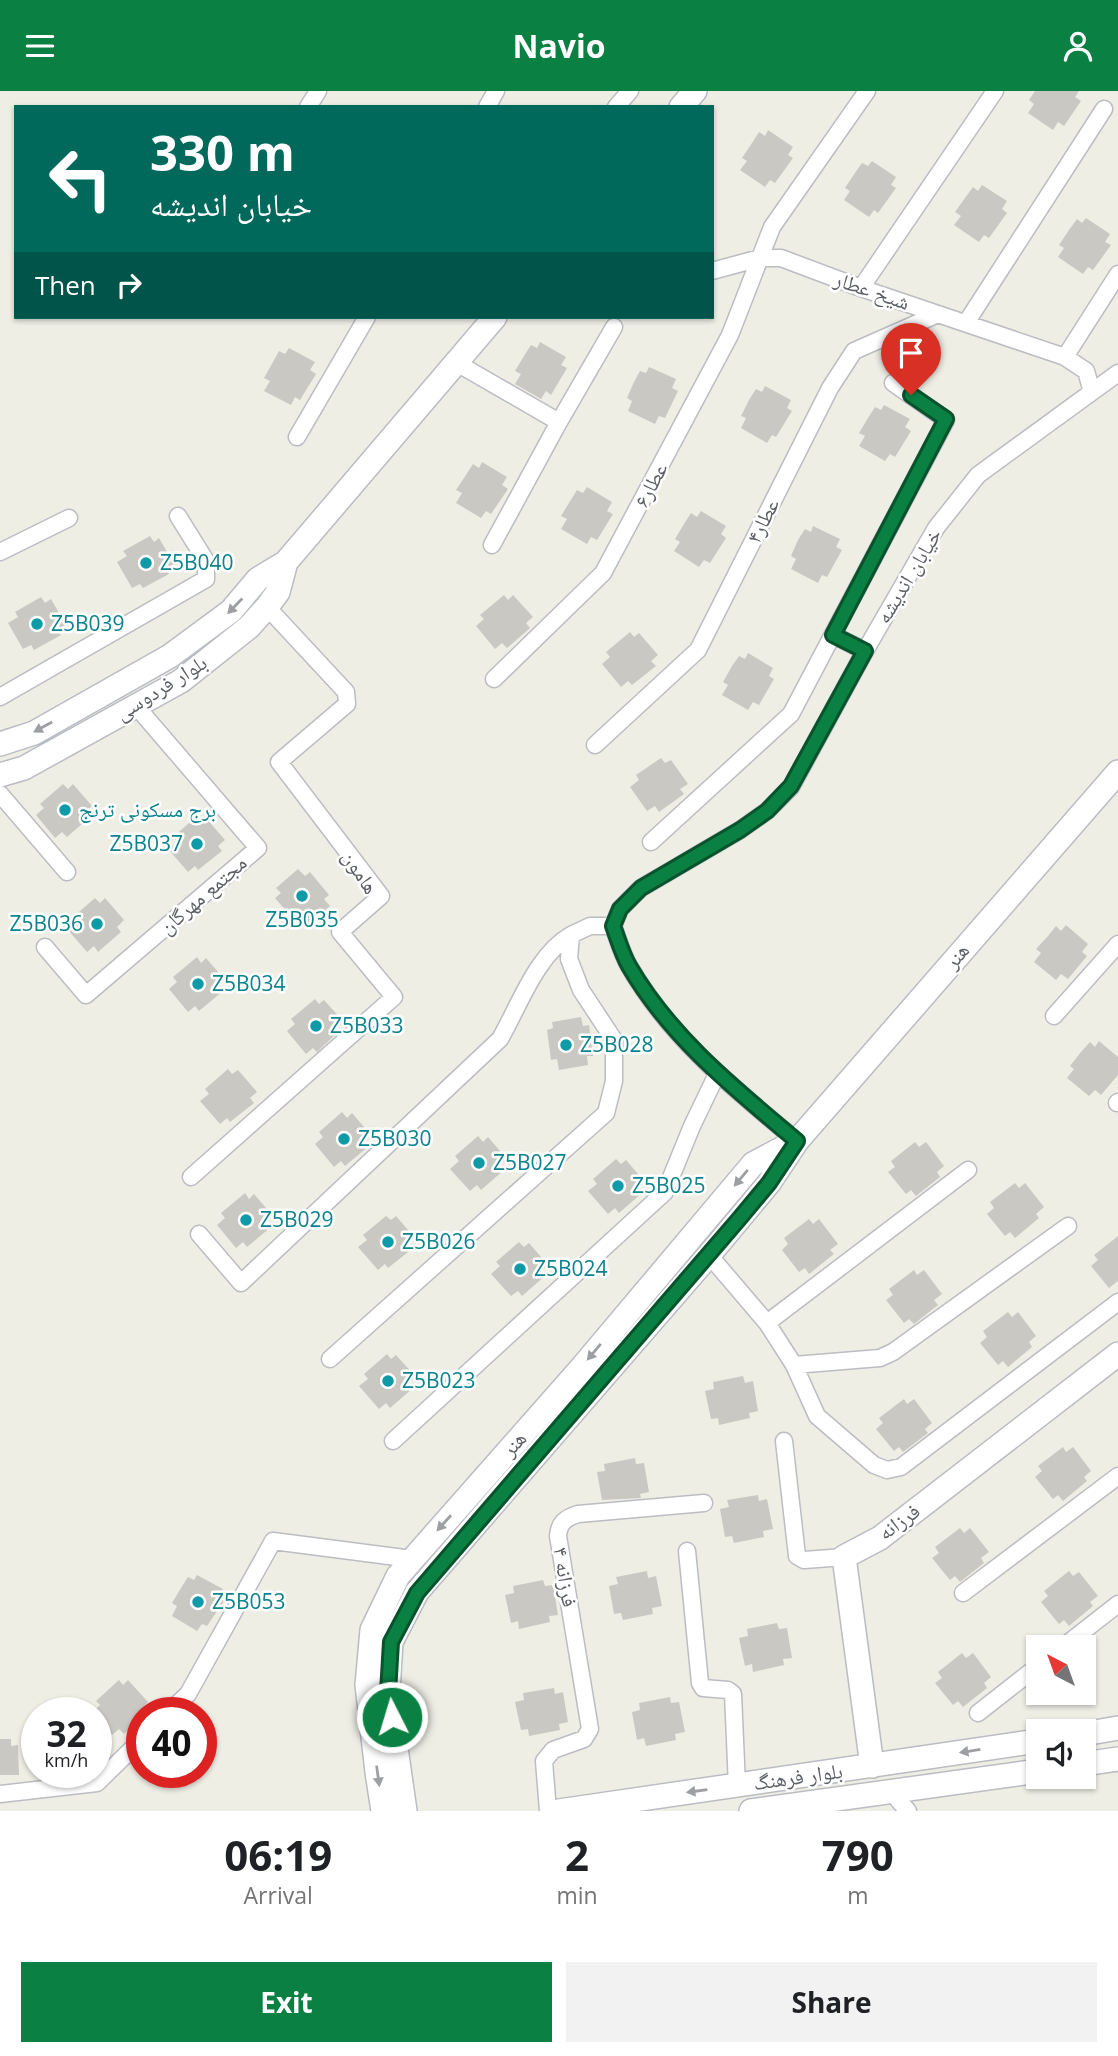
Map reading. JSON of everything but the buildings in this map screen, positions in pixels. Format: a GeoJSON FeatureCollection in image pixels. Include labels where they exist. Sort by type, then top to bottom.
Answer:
{"type":"FeatureCollection","features":[{"type":"Feature","properties":{"kind":"street"},"geometry":{"type":"LineString","coordinates":[[618,105],[630,91]]}},
{"type":"Feature","properties":{"kind":"street"},"geometry":{"type":"LineString","coordinates":[[683,105],[695,91]]}},
{"type":"Feature","properties":{"kind":"street","name":"عطار۶"},"geometry":{"type":"LineString","coordinates":[[494,679],[604,573],[730,335],[772,227],[867,91]]}},
{"type":"Feature","properties":{"kind":"street"},"geometry":{"type":"LineString","coordinates":[[861,288],[995,91]]}},
{"type":"Feature","properties":{"kind":"street"},"geometry":{"type":"LineString","coordinates":[[966,323],[1104,109]]}},
{"type":"Feature","properties":{"kind":"street","name":"شیخ عطار"},"geometry":{"type":"LineString","coordinates":[[714,270],[760,258],[781,258],[1065,357],[1086,371],[1092,392]]}},
{"type":"Feature","properties":{"kind":"street"},"geometry":{"type":"LineString","coordinates":[[1065,357],[1118,274]]}},
{"type":"Feature","properties":{"kind":"street","name":"عطار۴"},"geometry":{"type":"LineString","coordinates":[[594,745],[698,650],[830,388],[854,351],[938,314]]}},
{"type":"Feature","properties":{"kind":"street"},"geometry":{"type":"LineString","coordinates":[[297,437],[366,319]]}},
{"type":"Feature","properties":{"kind":"street","name":"بلوار فردوسی"},"geometry":{"type":"LineString","coordinates":[[0,744],[34,733],[170,656],[231,611],[258,579],[286,562],[493,319]]}},
{"type":"Feature","properties":{"kind":"street"},"geometry":{"type":"LineString","coordinates":[[492,545],[614,327]]}},
{"type":"Feature","properties":{"kind":"street"},"geometry":{"type":"LineString","coordinates":[[455,362],[559,422]]}},
{"type":"Feature","properties":{"kind":"street","name":"خیابان اندیشه"},"geometry":{"type":"LineString","coordinates":[[613,926],[620,909],[641,888],[740,830],[767,811],[791,786],[936,528],[978,475],[1118,373]]}},
{"type":"Feature","properties":{"kind":"street"},"geometry":{"type":"LineString","coordinates":[[651,842],[791,714],[833,635],[946,419],[892,383]]}},
{"type":"Feature","properties":{"kind":"street"},"geometry":{"type":"LineString","coordinates":[[0,697],[206,579],[206,561],[178,516]]}},
{"type":"Feature","properties":{"kind":"street"},"geometry":{"type":"LineString","coordinates":[[0,552],[69,518]]}},
{"type":"Feature","properties":{"kind":"street","name":"بلوار فردوسی"},"geometry":{"type":"LineString","coordinates":[[0,775],[24,768],[181,681],[249,627],[268,607],[278,591],[286,562]]}},
{"type":"Feature","properties":{"kind":"street","name":"هامون"},"geometry":{"type":"LineString","coordinates":[[191,1177],[394,997],[340,932],[381,896],[279,762],[347,704],[346,692],[268,607]]}},
{"type":"Feature","properties":{"kind":"street"},"geometry":{"type":"LineString","coordinates":[[833,635],[865,651]]}},
{"type":"Feature","properties":{"kind":"street","name":"مجتمع مهرگان"},"geometry":{"type":"LineString","coordinates":[[45,947],[86,995],[258,848],[136,706]]}},
{"type":"Feature","properties":{"kind":"street","name":"هنر"},"geometry":{"type":"LineString","coordinates":[[405,1811],[388,1692],[391,1642],[417,1593],[709,1255],[769,1183],[797,1141],[1118,772]]}},
{"type":"Feature","properties":{"kind":"street"},"geometry":{"type":"LineString","coordinates":[[0,794],[67,872]]}},
{"type":"Feature","properties":{"kind":"street"},"geometry":{"type":"LineString","coordinates":[[198,1234],[241,1283],[500,1039],[535,972],[557,942],[590,926],[613,926],[629,965],[678,1034],[716,1074],[797,1141]]}},
{"type":"Feature","properties":{"kind":"street"},"geometry":{"type":"LineString","coordinates":[[330,1359],[606,1113],[614,1081],[614,1039],[581,990],[569,959],[571,935]]}},
{"type":"Feature","properties":{"kind":"street"},"geometry":{"type":"LineString","coordinates":[[1054,1016],[1118,944]]}},
{"type":"Feature","properties":{"kind":"street"},"geometry":{"type":"LineString","coordinates":[[393,1441],[665,1192],[716,1074]]}},
{"type":"Feature","properties":{"kind":"street","name":"هنر"},"geometry":{"type":"LineString","coordinates":[[383,1811],[367,1685],[372,1630],[398,1576],[583,1366],[753,1164],[797,1141]]}},
{"type":"Feature","properties":{"kind":"street"},"geometry":{"type":"LineString","coordinates":[[767,1323],[968,1170]]}},
{"type":"Feature","properties":{"kind":"street"},"geometry":{"type":"LineString","coordinates":[[794,1365],[880,1357],[893,1352],[1068,1226]]}},
{"type":"Feature","properties":{"kind":"street"},"geometry":{"type":"LineString","coordinates":[[709,1255],[767,1323],[794,1365],[817,1416],[874,1465],[887,1470],[901,1467],[1118,1302]]}},
{"type":"Feature","properties":{"kind":"street","name":"فرزانه"},"geometry":{"type":"LineString","coordinates":[[844,1557],[880,1538],[1118,1354]]}},
{"type":"Feature","properties":{"kind":"street"},"geometry":{"type":"LineString","coordinates":[[784,1441],[797,1556],[803,1560],[844,1557],[872,1766]]}},
{"type":"Feature","properties":{"kind":"street"},"geometry":{"type":"LineString","coordinates":[[963,1594],[1118,1476]]}},
{"type":"Feature","properties":{"kind":"street","name":"فرزانه ۴"},"geometry":{"type":"LineString","coordinates":[[548,1811],[544,1761],[553,1750],[584,1739],[590,1729],[558,1536],[559,1525],[568,1517],[578,1514],[704,1503]]}},
{"type":"Feature","properties":{"kind":"street"},"geometry":{"type":"LineString","coordinates":[[185,1697],[273,1541],[412,1559]]}},
{"type":"Feature","properties":{"kind":"street"},"geometry":{"type":"LineString","coordinates":[[687,1551],[700,1683],[703,1688],[728,1690],[733,1694],[737,1786]]}},
{"type":"Feature","properties":{"kind":"street"},"geometry":{"type":"LineString","coordinates":[[1078,1635],[1118,1604]]}},
{"type":"Feature","properties":{"kind":"street"},"geometry":{"type":"LineString","coordinates":[[978,1713],[1026,1675]]}},
{"type":"Feature","properties":{"kind":"street"},"geometry":{"type":"LineString","coordinates":[[1096,1732],[1118,1728]]}},
{"type":"Feature","properties":{"kind":"street","name":"بلوار فرهنگ"},"geometry":{"type":"LineString","coordinates":[[559,1811],[1026,1743]]}},
{"type":"Feature","properties":{"kind":"street"},"geometry":{"type":"LineString","coordinates":[[0,1794],[97,1783],[126,1755]]}},
{"type":"Feature","properties":{"kind":"street"},"geometry":{"type":"LineString","coordinates":[[1096,1762],[1118,1759]]}},
{"type":"Feature","properties":{"kind":"street","name":"بلوار فرهنگ"},"geometry":{"type":"LineString","coordinates":[[751,1811],[1026,1773]]}},
{"type":"Feature","properties":{"kind":"street"},"geometry":{"type":"LineString","coordinates":[[892,1793],[908,1811]]}},
{"type":"Feature","properties":{"kind":"place","name":"Z5B040"},"geometry":{"type":"Point","coordinates":[146,563]}},
{"type":"Feature","properties":{"kind":"place","name":"Z5B039"},"geometry":{"type":"Point","coordinates":[37,624]}},
{"type":"Feature","properties":{"kind":"place","name":"برج مسکونی ترنج"},"geometry":{"type":"Point","coordinates":[65,810]}},
{"type":"Feature","properties":{"kind":"place","name":"Z5B037"},"geometry":{"type":"Point","coordinates":[197,844]}},
{"type":"Feature","properties":{"kind":"place","name":"Z5B035"},"geometry":{"type":"Point","coordinates":[302,896]}},
{"type":"Feature","properties":{"kind":"place","name":"Z5B036"},"geometry":{"type":"Point","coordinates":[97,924]}},
{"type":"Feature","properties":{"kind":"place","name":"Z5B034"},"geometry":{"type":"Point","coordinates":[198,984]}},
{"type":"Feature","properties":{"kind":"place","name":"Z5B033"},"geometry":{"type":"Point","coordinates":[316,1026]}},
{"type":"Feature","properties":{"kind":"place","name":"Z5B028"},"geometry":{"type":"Point","coordinates":[566,1045]}},
{"type":"Feature","properties":{"kind":"place","name":"Z5B030"},"geometry":{"type":"Point","coordinates":[344,1139]}},
{"type":"Feature","properties":{"kind":"place","name":"Z5B027"},"geometry":{"type":"Point","coordinates":[479,1163]}},
{"type":"Feature","properties":{"kind":"place","name":"Z5B025"},"geometry":{"type":"Point","coordinates":[618,1186]}},
{"type":"Feature","properties":{"kind":"place","name":"Z5B029"},"geometry":{"type":"Point","coordinates":[246,1220]}},
{"type":"Feature","properties":{"kind":"place","name":"Z5B026"},"geometry":{"type":"Point","coordinates":[388,1242]}},
{"type":"Feature","properties":{"kind":"place","name":"Z5B024"},"geometry":{"type":"Point","coordinates":[520,1269]}},
{"type":"Feature","properties":{"kind":"place","name":"Z5B023"},"geometry":{"type":"Point","coordinates":[388,1381]}},
{"type":"Feature","properties":{"kind":"place","name":"Z5B053"},"geometry":{"type":"Point","coordinates":[198,1602]}},
{"type":"Feature","properties":{"kind":"route"},"geometry":{"type":"LineString","coordinates":[[392,1717],[388,1692],[391,1642],[417,1593],[739,1219],[769,1183],[797,1141],[716,1074],[678,1034],[629,965],[613,926],[620,909],[641,888],[740,830],[767,811],[791,786],[865,651],[833,635],[946,419],[911,395]]}}]}
